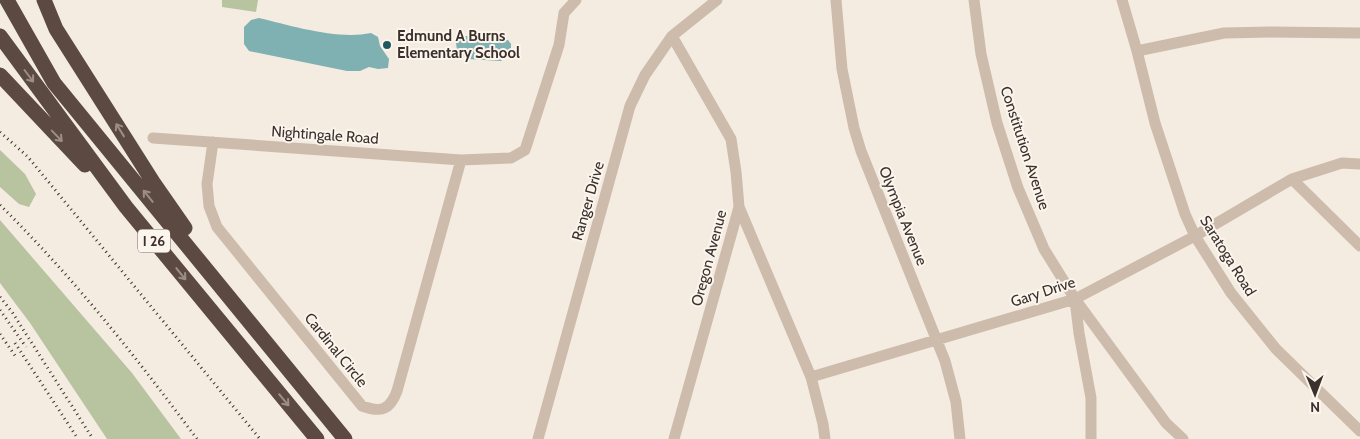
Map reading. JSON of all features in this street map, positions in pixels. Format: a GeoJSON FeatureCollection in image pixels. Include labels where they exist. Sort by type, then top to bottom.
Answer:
{"type":"FeatureCollection","features":[{"type":"Feature","properties":{"kind":"highway","name":"I 26"},"geometry":{"type":"LineString","coordinates":[[7,0],[54,82],[345,439]]}},
{"type":"Feature","properties":{"kind":"highway"},"geometry":{"type":"LineString","coordinates":[[44,0],[56,29],[153,182],[256,329]]}},
{"type":"Feature","properties":{"kind":"highway","name":"I 26"},"geometry":{"type":"LineString","coordinates":[[0,36],[126,207],[317,439]]}},
{"type":"Feature","properties":{"kind":"highway"},"geometry":{"type":"LineString","coordinates":[[0,75],[126,207]]}},
{"type":"Feature","properties":{"kind":"street","name":"Nightingale Road"},"geometry":{"type":"LineString","coordinates":[[153,138],[461,160],[511,158],[525,150],[558,45],[564,14],[576,0]]}},
{"type":"Feature","properties":{"kind":"street","name":"Ranger Drive"},"geometry":{"type":"LineString","coordinates":[[538,439],[630,106],[645,75],[672,36],[717,0]]}},
{"type":"Feature","properties":{"kind":"street","name":"Olympia Avenue"},"geometry":{"type":"LineString","coordinates":[[836,0],[842,69],[854,128],[861,151],[952,381],[960,439]]}},
{"type":"Feature","properties":{"kind":"street","name":"Constitution Avenue"},"geometry":{"type":"LineString","coordinates":[[974,0],[983,62],[997,123],[1018,188],[1044,249],[1075,299],[1166,423],[1183,439]]}},
{"type":"Feature","properties":{"kind":"street","name":"Saratoga Road"},"geometry":{"type":"LineString","coordinates":[[1122,0],[1155,123],[1185,214],[1196,236],[1231,293],[1276,349],[1360,431]]}},
{"type":"Feature","properties":{"kind":"street"},"geometry":{"type":"LineString","coordinates":[[1137,51],[1224,33],[1360,34]]}},
{"type":"Feature","properties":{"kind":"street","name":"Oregon Avenue"},"geometry":{"type":"LineString","coordinates":[[672,36],[731,139],[739,207],[674,439]]}},
{"type":"Feature","properties":{"kind":"street","name":"Cardinal Circle"},"geometry":{"type":"LineString","coordinates":[[213,142],[207,184],[209,206],[217,227],[362,406],[372,410],[382,410],[393,402],[397,391],[461,160]]}},
{"type":"Feature","properties":{"kind":"street","name":"Gary Drive"},"geometry":{"type":"LineString","coordinates":[[811,377],[1075,299],[1196,236],[1292,179],[1342,163],[1360,164]]}},
{"type":"Feature","properties":{"kind":"street"},"geometry":{"type":"LineString","coordinates":[[1292,179],[1360,246]]}},
{"type":"Feature","properties":{"kind":"street"},"geometry":{"type":"LineString","coordinates":[[739,207],[811,377],[825,439]]}},
{"type":"Feature","properties":{"kind":"street"},"geometry":{"type":"LineString","coordinates":[[1075,299],[1091,398],[1091,439]]}},
{"type":"Feature","properties":{"kind":"green space"},"geometry":{"type":"Polygon","coordinates":[[[222,0],[258,0],[256,12],[222,7],[222,0]]]}},
{"type":"Feature","properties":{"kind":"green space"},"geometry":{"type":"Polygon","coordinates":[[[0,150],[25,174],[36,194],[29,207],[19,204],[0,187],[0,150]]]}},
{"type":"Feature","properties":{"kind":"green space"},"geometry":{"type":"Polygon","coordinates":[[[0,220],[132,373],[181,439],[107,439],[30,323],[0,283],[0,220]]]}},
{"type":"Feature","properties":{"kind":"water"},"geometry":{"type":"Polygon","coordinates":[[[259,18],[300,28],[344,35],[371,33],[378,37],[380,46],[389,59],[388,68],[378,69],[369,67],[360,71],[347,71],[249,51],[244,44],[244,27],[251,20],[259,18]]]}},
{"type":"Feature","properties":{"kind":"water"},"geometry":{"type":"Polygon","coordinates":[[[466,36],[508,40],[511,44],[511,51],[501,61],[468,59],[457,50],[456,43],[459,39],[466,36]]]}},
{"type":"Feature","properties":{"kind":"railway"},"geometry":{"type":"LineString","coordinates":[[0,132],[28,157],[260,439]]}},
{"type":"Feature","properties":{"kind":"railway"},"geometry":{"type":"LineString","coordinates":[[0,205],[53,260],[103,318],[197,439]]}},
{"type":"Feature","properties":{"kind":"railway"},"geometry":{"type":"LineString","coordinates":[[0,297],[12,312],[93,439]]}},
{"type":"Feature","properties":{"kind":"railway"},"geometry":{"type":"LineString","coordinates":[[0,310],[26,347]]}},
{"type":"Feature","properties":{"kind":"railway"},"geometry":{"type":"LineString","coordinates":[[0,334],[16,357]]}},
{"type":"Feature","properties":{"kind":"railway"},"geometry":{"type":"LineString","coordinates":[[15,343],[78,439]]}},
{"type":"Feature","properties":{"kind":"place","name":"Edmund A Burns Elementary School"},"geometry":{"type":"Point","coordinates":[387,45]}}]}
